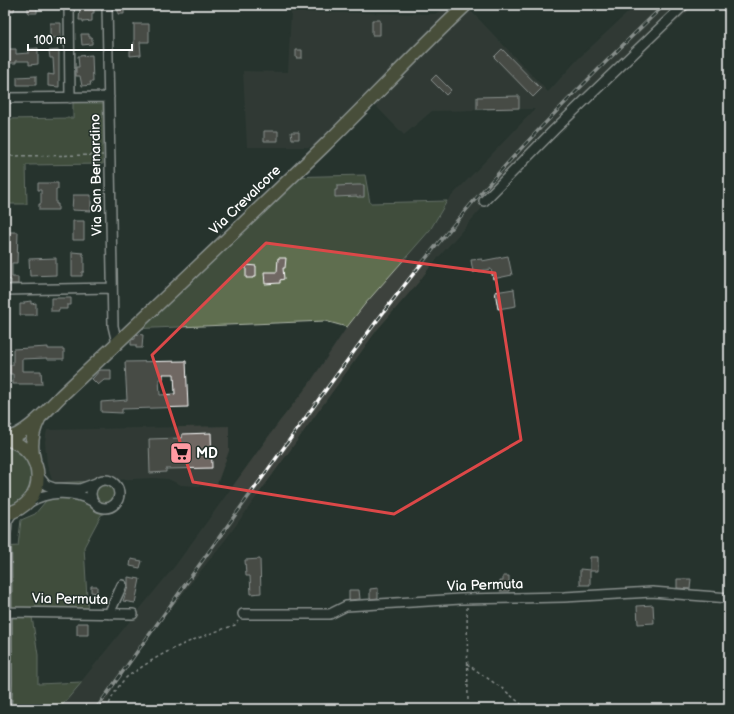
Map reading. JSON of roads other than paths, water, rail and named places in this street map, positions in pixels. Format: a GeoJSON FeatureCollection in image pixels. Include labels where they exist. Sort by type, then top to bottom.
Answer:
{"type":"FeatureCollection","features":[{"type":"Feature","properties":{"kind":"main road"},"geometry":{"type":"LineString","coordinates":[[437,32],[455,5]]}},
{"type":"Feature","properties":{"kind":"main road","name":"Via Crevalcore"},"geometry":{"type":"LineString","coordinates":[[5,439],[18,435],[42,415],[324,145],[466,5]]}},
{"type":"Feature","properties":{"kind":"main road","name":"Via Crevalcore"},"geometry":{"type":"LineString","coordinates":[[8,513],[23,506],[34,493],[37,485],[37,474],[31,448],[35,427],[42,415]]}},
{"type":"Feature","properties":{"kind":"main road","name":"Via Crevalcore"},"geometry":{"type":"LineString","coordinates":[[5,439],[14,441],[22,446],[29,452],[34,460]]}},
{"type":"Feature","properties":{"kind":"street"},"geometry":{"type":"LineString","coordinates":[[69,5],[70,98]]}},
{"type":"Feature","properties":{"kind":"street","name":"Via San Bernardino"},"geometry":{"type":"LineString","coordinates":[[107,5],[113,329],[118,343]]}},
{"type":"Feature","properties":{"kind":"street"},"geometry":{"type":"LineString","coordinates":[[484,201],[554,130],[684,5]]}},
{"type":"Feature","properties":{"kind":"street"},"geometry":{"type":"LineString","coordinates":[[5,98],[109,97]]}},
{"type":"Feature","properties":{"kind":"street"},"geometry":{"type":"LineString","coordinates":[[5,290],[112,288]]}},
{"type":"Feature","properties":{"kind":"street"},"geometry":{"type":"LineString","coordinates":[[23,506],[41,496],[54,493],[80,495],[92,501],[98,507],[107,509],[114,506],[119,498],[119,490],[114,483],[105,480],[80,490],[54,488],[46,485],[37,474]]}},
{"type":"Feature","properties":{"kind":"street"},"geometry":{"type":"LineString","coordinates":[[92,501],[91,491],[96,483]]}},
{"type":"Feature","properties":{"kind":"street"},"geometry":{"type":"LineString","coordinates":[[6,709],[5,549],[8,513]]}},
{"type":"Feature","properties":{"kind":"street"},"geometry":{"type":"LineString","coordinates":[[109,614],[122,585]]}},
{"type":"Feature","properties":{"kind":"street","name":"Via Permuta"},"geometry":{"type":"LineString","coordinates":[[243,614],[330,614],[346,606],[652,592],[729,598]]}},
{"type":"Feature","properties":{"kind":"street","name":"Via Permuta"},"geometry":{"type":"LineString","coordinates":[[6,612],[133,614]]}},
{"type":"Feature","properties":{"kind":"railway"},"geometry":{"type":"LineString","coordinates":[[96,709],[332,381],[413,274],[505,165],[583,84],[664,5]]}},
{"type":"Feature","properties":{"kind":"place","name":"MD"},"geometry":{"type":"Point","coordinates":[181,453]}}]}
